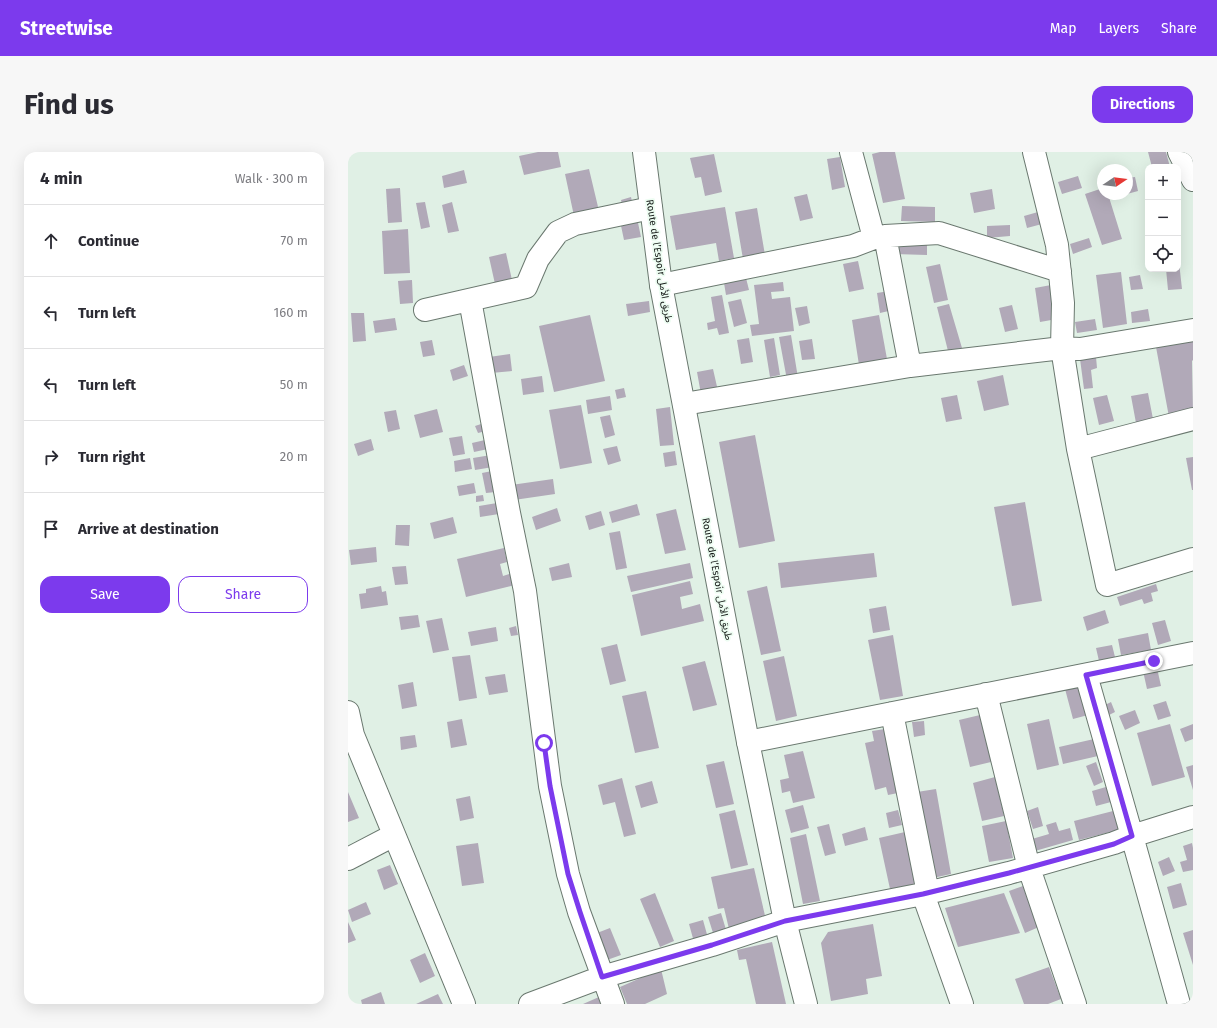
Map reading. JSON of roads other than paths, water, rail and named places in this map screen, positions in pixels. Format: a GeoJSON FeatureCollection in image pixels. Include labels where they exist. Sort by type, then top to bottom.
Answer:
{"type":"FeatureCollection","features":[{"type":"Feature","properties":{"kind":"main road","name":"Route de l’Espoir طريق الأمل"},"geometry":{"type":"LineString","coordinates":[[644,152],[661,285],[748,742],[785,921],[806,1004]]}},
{"type":"Feature","properties":{"kind":"main road"},"geometry":{"type":"LineString","coordinates":[[851,152],[879,237],[910,366]]}},
{"type":"Feature","properties":{"kind":"main road"},"geometry":{"type":"LineString","coordinates":[[1034,152],[1057,245],[1063,303],[1062,348],[1078,449],[1107,585],[1193,559]]}},
{"type":"Feature","properties":{"kind":"main road"},"geometry":{"type":"LineString","coordinates":[[1179,152],[1193,180]]}},
{"type":"Feature","properties":{"kind":"main road"},"geometry":{"type":"LineString","coordinates":[[425,310],[526,287],[538,259],[558,232],[575,224],[651,208]]}},
{"type":"Feature","properties":{"kind":"main road"},"geometry":{"type":"LineString","coordinates":[[661,285],[853,246],[879,237],[939,234],[1060,271]]}},
{"type":"Feature","properties":{"kind":"main road"},"geometry":{"type":"LineString","coordinates":[[470,300],[509,513],[525,591],[552,794],[568,874],[602,977],[613,1004]]}},
{"type":"Feature","properties":{"kind":"main road"},"geometry":{"type":"LineString","coordinates":[[684,404],[910,366],[1062,348],[1080,349],[1193,330]]}},
{"type":"Feature","properties":{"kind":"main road"},"geometry":{"type":"LineString","coordinates":[[1078,449],[1193,419]]}},
{"type":"Feature","properties":{"kind":"main road"},"geometry":{"type":"LineString","coordinates":[[748,742],[1193,653]]}},
{"type":"Feature","properties":{"kind":"main road"},"geometry":{"type":"LineString","coordinates":[[1086,675],[1179,1004]]}},
{"type":"Feature","properties":{"kind":"main road"},"geometry":{"type":"LineString","coordinates":[[986,694],[1029,868],[1075,1004]]}},
{"type":"Feature","properties":{"kind":"main road"},"geometry":{"type":"LineString","coordinates":[[348,712],[353,735],[464,1004]]}},
{"type":"Feature","properties":{"kind":"main road"},"geometry":{"type":"LineString","coordinates":[[892,713],[925,893],[962,1004]]}},
{"type":"Feature","properties":{"kind":"main road"},"geometry":{"type":"LineString","coordinates":[[530,1004],[602,977],[712,945],[785,921],[925,893],[1029,868],[1114,844],[1132,836],[1193,817]]}},
{"type":"Feature","properties":{"kind":"main road"},"geometry":{"type":"LineString","coordinates":[[348,859],[394,835]]}}]}
